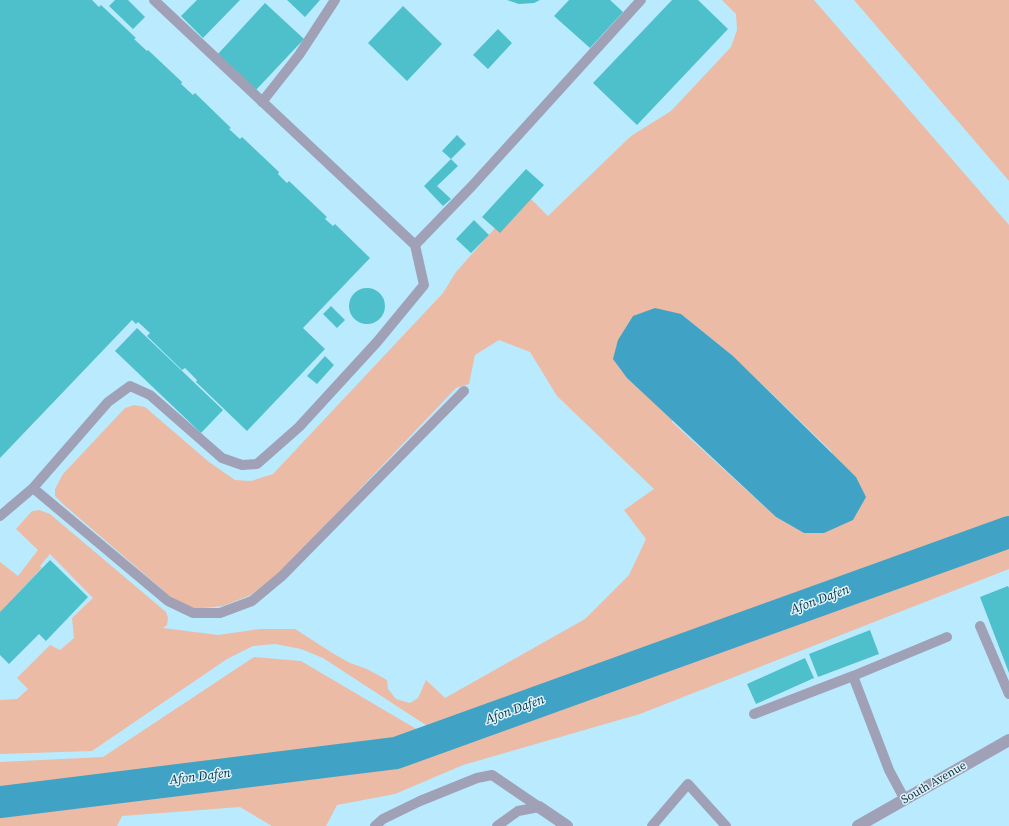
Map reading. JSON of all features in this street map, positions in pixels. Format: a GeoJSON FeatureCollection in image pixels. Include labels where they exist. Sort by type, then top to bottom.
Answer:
{"type":"FeatureCollection","features":[{"type":"Feature","properties":{"kind":"street","name":"South Avenue"},"geometry":{"type":"LineString","coordinates":[[858,826],[1009,740]]}},
{"type":"Feature","properties":{"kind":"street"},"geometry":{"type":"LineString","coordinates":[[539,807],[567,826]]}},
{"type":"Feature","properties":{"kind":"lane"},"geometry":{"type":"LineString","coordinates":[[0,516],[33,488],[108,402],[130,386],[150,394],[222,458],[242,465],[257,464],[298,427],[377,342],[424,285],[414,244],[154,0]]}},
{"type":"Feature","properties":{"kind":"lane"},"geometry":{"type":"LineString","coordinates":[[262,102],[299,55],[335,0]]}},
{"type":"Feature","properties":{"kind":"lane"},"geometry":{"type":"LineString","coordinates":[[414,244],[472,186],[641,0]]}},
{"type":"Feature","properties":{"kind":"lane"},"geometry":{"type":"LineString","coordinates":[[33,488],[168,601],[193,613],[220,613],[252,601],[282,576],[464,391]]}},
{"type":"Feature","properties":{"kind":"lane"},"geometry":{"type":"LineString","coordinates":[[980,626],[1009,694]]}},
{"type":"Feature","properties":{"kind":"lane"},"geometry":{"type":"LineString","coordinates":[[754,714],[853,676],[947,637]]}},
{"type":"Feature","properties":{"kind":"lane"},"geometry":{"type":"LineString","coordinates":[[853,676],[889,770],[904,800]]}},
{"type":"Feature","properties":{"kind":"lane"},"geometry":{"type":"LineString","coordinates":[[375,826],[383,819],[420,801],[478,778],[492,775],[539,807]]}},
{"type":"Feature","properties":{"kind":"lane"},"geometry":{"type":"LineString","coordinates":[[652,826],[688,784],[726,826]]}},
{"type":"Feature","properties":{"kind":"lane"},"geometry":{"type":"LineString","coordinates":[[499,824],[518,811],[539,807]]}},
{"type":"Feature","properties":{"kind":"shaded area"},"geometry":{"type":"Polygon","coordinates":[[[722,0],[814,0],[1009,225],[1009,528],[435,731],[323,658],[301,649],[275,644],[253,646],[227,659],[92,751],[0,754],[0,700],[17,699],[28,689],[17,678],[50,645],[60,650],[74,638],[72,618],[93,598],[50,554],[40,566],[42,568],[0,612],[0,562],[18,576],[38,550],[16,529],[32,511],[39,510],[50,514],[166,612],[168,618],[167,625],[163,628],[218,635],[260,629],[295,629],[350,663],[367,669],[387,680],[388,689],[396,699],[410,703],[418,698],[426,680],[445,698],[585,619],[629,575],[646,539],[624,510],[654,489],[557,396],[530,352],[499,340],[475,355],[469,384],[456,388],[281,572],[251,595],[223,606],[194,609],[179,604],[63,504],[55,496],[55,489],[63,474],[125,408],[134,405],[145,407],[209,462],[235,480],[251,481],[273,474],[443,293],[456,272],[495,228],[531,199],[548,216],[631,136],[671,111],[731,47],[737,30],[736,14],[722,0]],[[681,314],[672,422],[776,517],[804,533],[824,533],[832,452],[733,356],[681,314]]]}},
{"type":"Feature","properties":{"kind":"shaded area"},"geometry":{"type":"Polygon","coordinates":[[[854,0],[1009,0],[1009,181],[854,0]]]}},
{"type":"Feature","properties":{"kind":"shaded area"},"geometry":{"type":"Polygon","coordinates":[[[1009,541],[1009,569],[640,714],[463,765],[395,794],[337,805],[326,826],[272,826],[240,807],[122,816],[117,826],[0,826],[0,762],[103,757],[254,657],[301,661],[445,747],[1009,541]]]}},
{"type":"Feature","properties":{"kind":"water"},"geometry":{"type":"Polygon","coordinates":[[[655,308],[681,314],[733,356],[856,477],[866,497],[853,520],[824,533],[804,533],[776,517],[627,378],[613,359],[618,340],[633,316],[655,308]]]}},
{"type":"Feature","properties":{"kind":"building"},"geometry":{"type":"Polygon","coordinates":[[[0,0],[92,0],[99,7],[101,5],[136,38],[134,39],[182,82],[181,84],[193,95],[195,93],[231,128],[229,129],[240,139],[242,137],[279,172],[278,174],[287,183],[289,181],[327,217],[325,219],[333,226],[335,224],[370,258],[303,328],[325,349],[247,431],[196,382],[197,380],[185,368],[182,370],[147,336],[150,333],[138,322],[136,324],[132,320],[0,458],[0,0]]]}},
{"type":"Feature","properties":{"kind":"building"},"geometry":{"type":"Polygon","coordinates":[[[115,0],[128,0],[145,17],[133,29],[109,6],[115,0]]]}},
{"type":"Feature","properties":{"kind":"building"},"geometry":{"type":"Polygon","coordinates":[[[197,0],[240,0],[203,38],[181,16],[197,0]]]}},
{"type":"Feature","properties":{"kind":"building"},"geometry":{"type":"Polygon","coordinates":[[[287,0],[320,0],[305,17],[287,0]]]}},
{"type":"Feature","properties":{"kind":"building"},"geometry":{"type":"Polygon","coordinates":[[[507,0],[540,0],[534,3],[519,4],[507,0]]]}},
{"type":"Feature","properties":{"kind":"building"},"geometry":{"type":"Polygon","coordinates":[[[569,0],[610,0],[623,12],[590,48],[554,16],[569,0]]]}},
{"type":"Feature","properties":{"kind":"building"},"geometry":{"type":"Polygon","coordinates":[[[672,0],[698,0],[728,29],[637,125],[593,83],[672,0]]]}},
{"type":"Feature","properties":{"kind":"building"},"geometry":{"type":"Polygon","coordinates":[[[265,3],[304,39],[255,91],[217,55],[265,3]]]}},
{"type":"Feature","properties":{"kind":"building"},"geometry":{"type":"Polygon","coordinates":[[[403,6],[442,44],[407,81],[368,43],[403,6]]]}},
{"type":"Feature","properties":{"kind":"building"},"geometry":{"type":"Polygon","coordinates":[[[498,29],[512,43],[488,69],[473,55],[498,29]]]}},
{"type":"Feature","properties":{"kind":"building"},"geometry":{"type":"Polygon","coordinates":[[[457,135],[466,144],[451,159],[442,151],[457,135]]]}},
{"type":"Feature","properties":{"kind":"building"},"geometry":{"type":"Polygon","coordinates":[[[451,159],[458,166],[437,186],[451,199],[443,206],[424,186],[451,159]]]}},
{"type":"Feature","properties":{"kind":"building"},"geometry":{"type":"Polygon","coordinates":[[[526,169],[544,185],[500,233],[482,217],[526,169]]]}},
{"type":"Feature","properties":{"kind":"building"},"geometry":{"type":"Polygon","coordinates":[[[474,220],[489,235],[471,253],[456,239],[474,220]]]}},
{"type":"Feature","properties":{"kind":"building"},"geometry":{"type":"Polygon","coordinates":[[[371,288],[380,293],[384,299],[384,313],[380,319],[371,324],[363,324],[354,319],[350,313],[349,302],[354,293],[360,289],[371,288]]]}},
{"type":"Feature","properties":{"kind":"building"},"geometry":{"type":"Polygon","coordinates":[[[331,306],[345,320],[337,328],[323,314],[331,306]]]}},
{"type":"Feature","properties":{"kind":"building"},"geometry":{"type":"Polygon","coordinates":[[[137,328],[223,410],[201,433],[115,351],[137,328]]]}},
{"type":"Feature","properties":{"kind":"building"},"geometry":{"type":"Polygon","coordinates":[[[325,356],[334,365],[317,384],[307,376],[325,356]]]}},
{"type":"Feature","properties":{"kind":"building"},"geometry":{"type":"Polygon","coordinates":[[[50,560],[88,597],[46,641],[39,634],[9,664],[0,655],[0,612],[50,560]]]}},
{"type":"Feature","properties":{"kind":"building"},"geometry":{"type":"Polygon","coordinates":[[[1008,586],[1009,588],[1009,673],[980,597],[1008,586]]]}},
{"type":"Feature","properties":{"kind":"building"},"geometry":{"type":"Polygon","coordinates":[[[870,630],[879,654],[818,677],[809,654],[870,630]]]}},
{"type":"Feature","properties":{"kind":"building"},"geometry":{"type":"Polygon","coordinates":[[[805,658],[814,678],[756,704],[747,684],[805,658]]]}},
{"type":"Feature","properties":{"kind":"waterway","name":"Afon Dafen"},"geometry":{"type":"LineString","coordinates":[[0,802],[396,753],[1009,532]]}}]}
